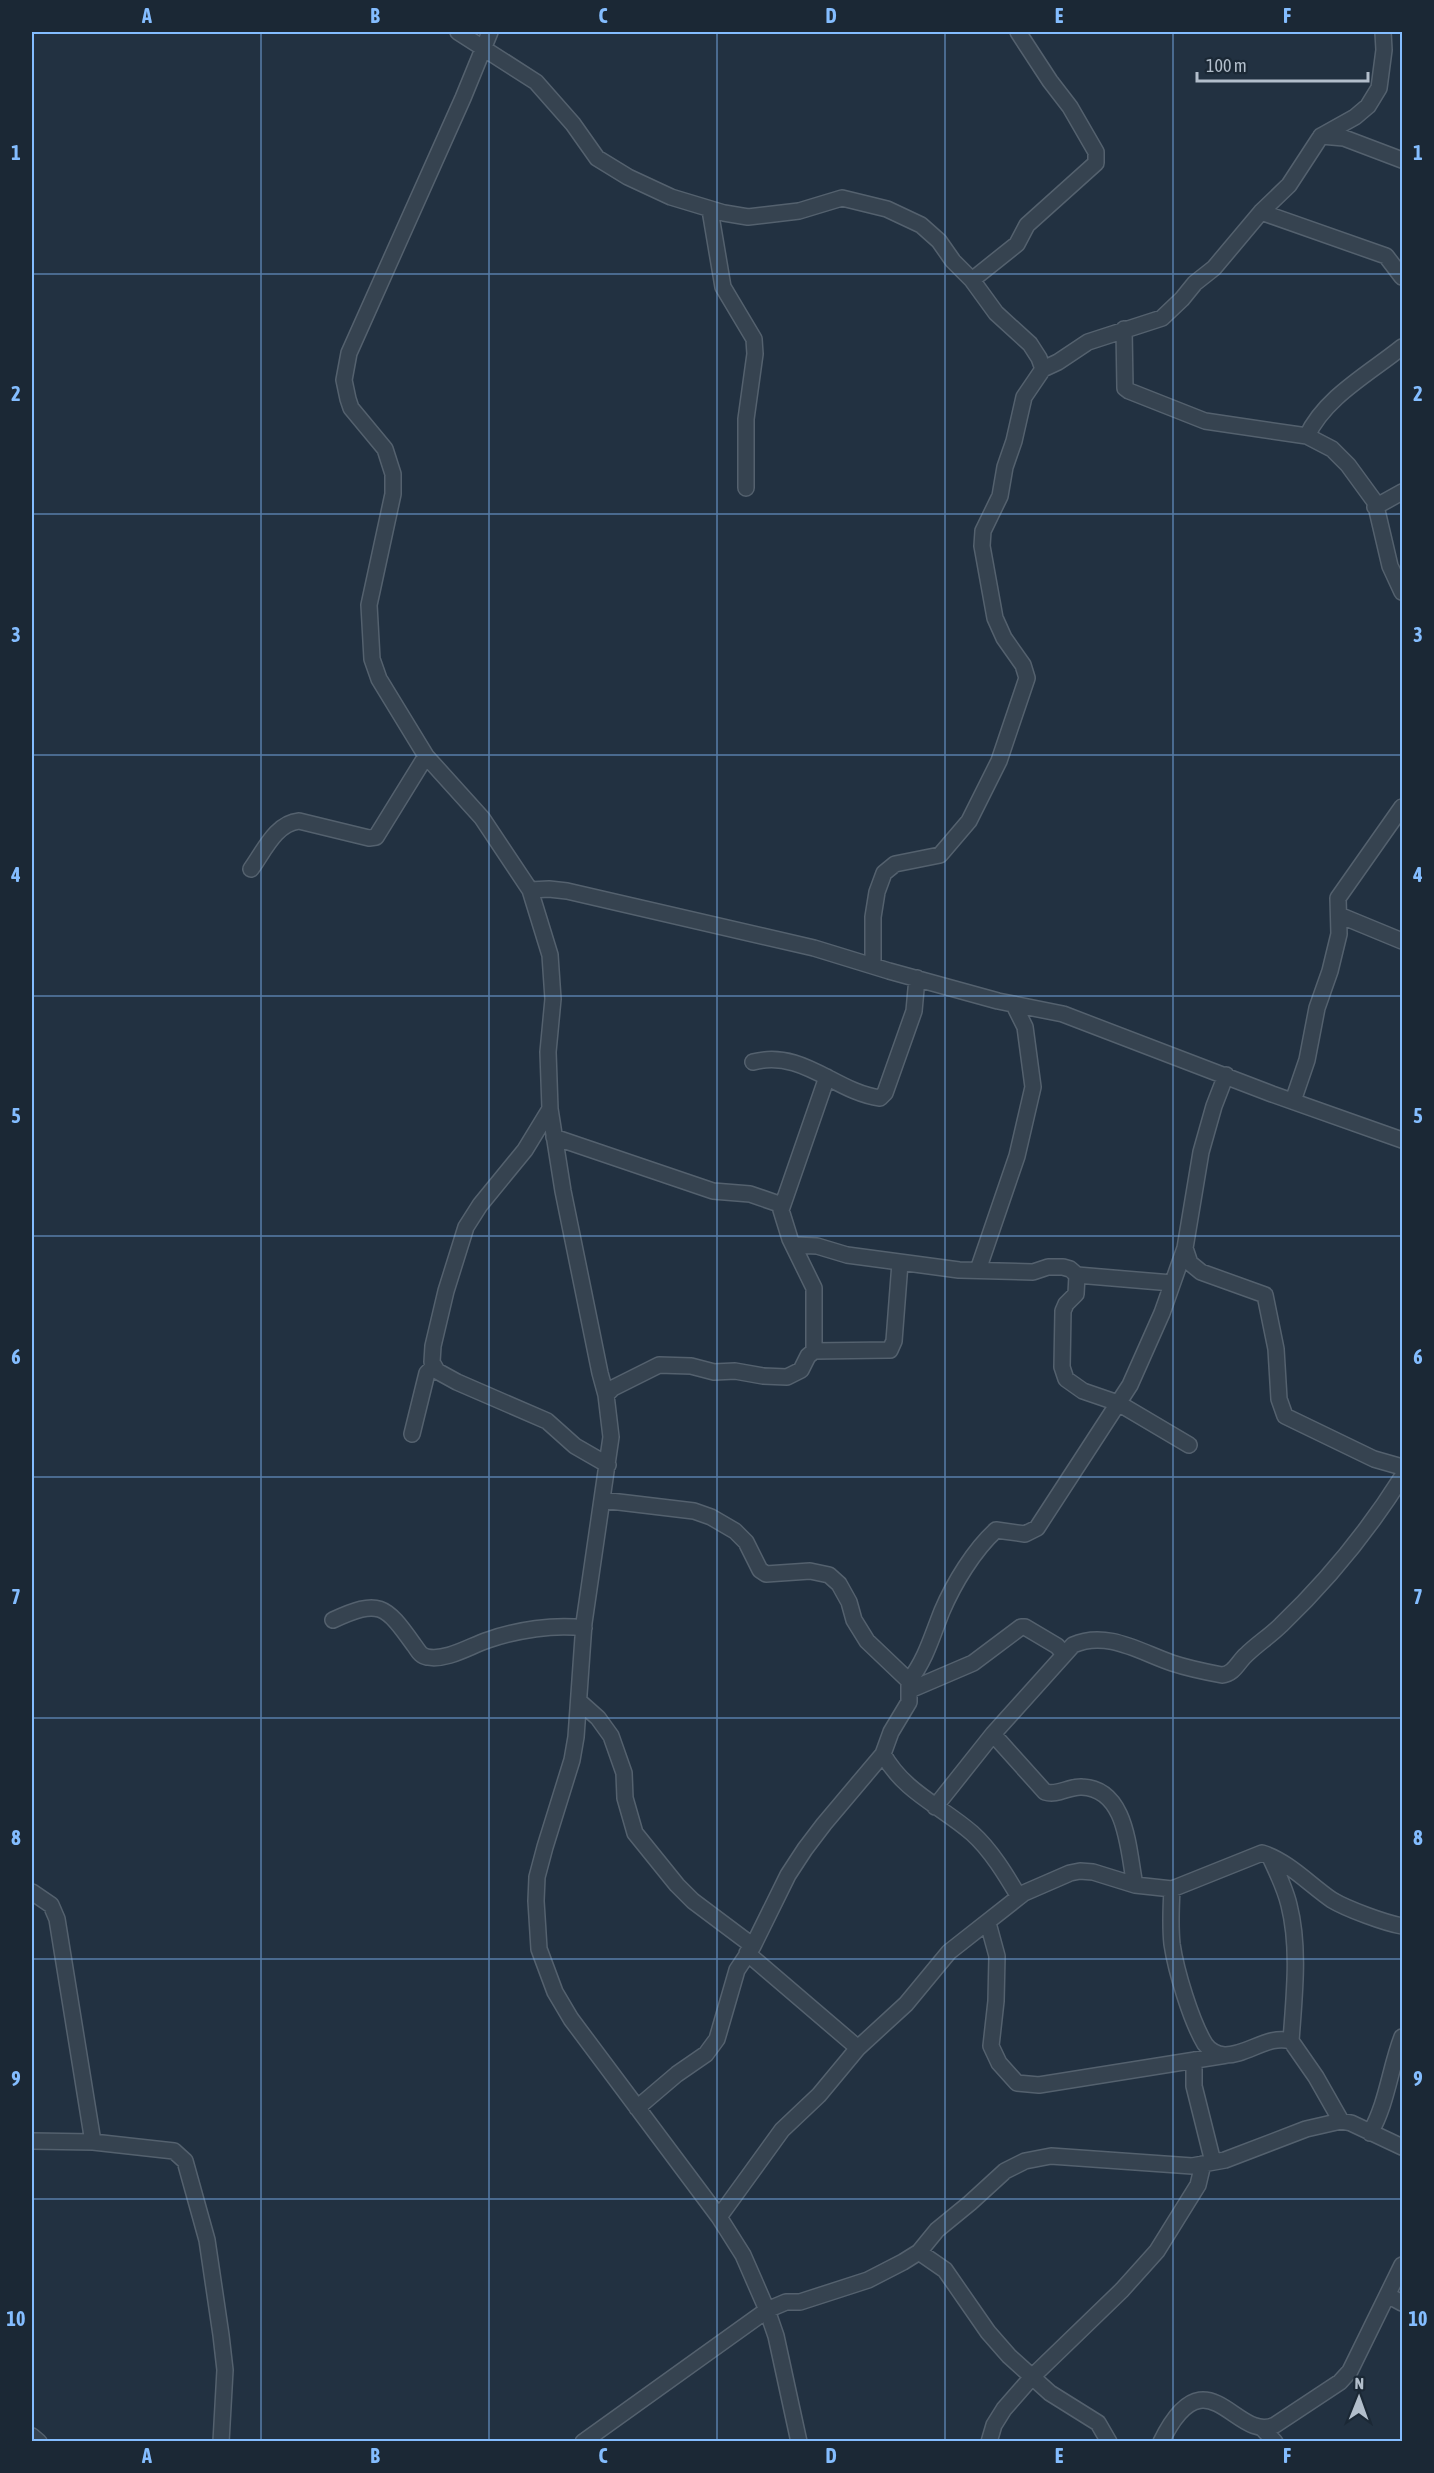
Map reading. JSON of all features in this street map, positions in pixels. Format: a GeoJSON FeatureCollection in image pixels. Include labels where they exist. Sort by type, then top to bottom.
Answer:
{"type":"FeatureCollection","features":[{"type":"Feature","properties":{"kind":"street"},"geometry":{"type":"LineString","coordinates":[[458,32],[536,82],[566,116],[597,158],[646,186],[671,197],[710,210],[748,217],[792,212],[836,198],[851,199],[887,209],[921,225],[939,241],[953,261],[972,280],[996,314],[1030,344],[1040,358],[1043,369]]}},
{"type":"Feature","properties":{"kind":"street"},"geometry":{"type":"LineString","coordinates":[[490,32],[464,98],[349,353],[344,380],[351,408],[385,449],[393,474],[393,494],[369,605],[372,659],[379,679],[426,756],[482,818],[530,890],[546,936],[552,970],[553,999],[548,1072],[550,1108],[567,1213],[606,1395],[611,1437],[584,1628],[580,1702],[572,1760],[537,1877],[537,1938],[542,1958],[561,2003],[592,2050],[719,2217],[743,2255],[776,2336],[798,2435],[806,2442]]}},
{"type":"Feature","properties":{"kind":"street"},"geometry":{"type":"LineString","coordinates":[[972,280],[1017,244],[1027,225],[1098,159],[1070,107],[1018,32]]}},
{"type":"Feature","properties":{"kind":"street"},"geometry":{"type":"LineString","coordinates":[[873,966],[873,917],[877,892],[884,873],[895,864],[940,855],[969,821],[999,761],[1027,678],[1023,665],[1004,638],[995,618],[982,546],[983,531],[1000,496],[1005,467],[1014,441],[1024,397],[1043,369],[1088,342],[1162,318],[1195,283],[1214,268],[1261,212],[1289,185],[1321,136],[1355,117],[1368,106],[1378,88],[1384,50],[1383,32]]}},
{"type":"Feature","properties":{"kind":"street"},"geometry":{"type":"LineString","coordinates":[[1321,136],[1344,138],[1402,160]]}},
{"type":"Feature","properties":{"kind":"street"},"geometry":{"type":"LineString","coordinates":[[710,210],[723,287],[754,339],[755,354],[746,419],[746,488]]}},
{"type":"Feature","properties":{"kind":"street"},"geometry":{"type":"LineString","coordinates":[[1261,212],[1386,256],[1402,277]]}},
{"type":"Feature","properties":{"kind":"street"},"geometry":{"type":"LineString","coordinates":[[1124,329],[1125,388],[1129,391],[1205,421],[1306,436],[1332,449],[1348,465],[1375,502],[1390,566],[1402,592]]}},
{"type":"Feature","properties":{"kind":"street"},"geometry":{"type":"LineString","coordinates":[[1306,436],[1313,423],[1326,408],[1402,347]]}},
{"type":"Feature","properties":{"kind":"street"},"geometry":{"type":"LineString","coordinates":[[1375,507],[1402,492]]}},
{"type":"Feature","properties":{"kind":"street"},"geometry":{"type":"LineString","coordinates":[[251,869],[280,828],[289,822],[299,821],[369,838],[376,837],[426,756]]}},
{"type":"Feature","properties":{"kind":"street"},"geometry":{"type":"LineString","coordinates":[[1293,1101],[1307,1060],[1317,1008],[1340,934],[1337,905],[1340,893],[1402,807]]}},
{"type":"Feature","properties":{"kind":"street"},"geometry":{"type":"LineString","coordinates":[[530,890],[567,891],[814,948],[1014,1005],[1063,1014],[1402,1140]]}},
{"type":"Feature","properties":{"kind":"street"},"geometry":{"type":"LineString","coordinates":[[1339,915],[1402,941]]}},
{"type":"Feature","properties":{"kind":"street"},"geometry":{"type":"LineString","coordinates":[[753,1062],[782,1059],[865,1094],[878,1098],[884,1095],[914,1011],[917,978]]}},
{"type":"Feature","properties":{"kind":"street"},"geometry":{"type":"LineString","coordinates":[[978,1270],[1017,1156],[1033,1087],[1025,1027],[1014,1005]]}},
{"type":"Feature","properties":{"kind":"street"},"geometry":{"type":"LineString","coordinates":[[637,2108],[677,2074],[712,2049],[717,2039],[736,1970],[750,1950],[788,1875],[824,1824],[883,1754],[891,1732],[909,1702],[910,1685],[926,1655],[947,1600],[978,1551],[996,1530],[1025,1534],[1037,1528],[1118,1403],[1142,1360],[1185,1248],[1201,1152],[1214,1106],[1226,1075]]}},
{"type":"Feature","properties":{"kind":"street"},"geometry":{"type":"LineString","coordinates":[[814,1351],[816,1295],[812,1281],[783,1221],[782,1205],[827,1077]]}},
{"type":"Feature","properties":{"kind":"street"},"geometry":{"type":"LineString","coordinates":[[550,1108],[525,1150],[480,1205],[466,1227],[438,1324],[433,1346],[433,1367],[436,1371],[458,1382],[547,1420],[576,1446],[608,1465]]}},
{"type":"Feature","properties":{"kind":"street"},"geometry":{"type":"LineString","coordinates":[[554,1137],[718,1193],[750,1194],[782,1205]]}},
{"type":"Feature","properties":{"kind":"street"},"geometry":{"type":"LineString","coordinates":[[794,1245],[817,1246],[839,1253],[959,1270],[1033,1272],[1048,1267],[1063,1267],[1077,1275],[1172,1283]]}},
{"type":"Feature","properties":{"kind":"street"},"geometry":{"type":"LineString","coordinates":[[1185,1248],[1190,1263],[1201,1272],[1265,1295],[1276,1349],[1279,1399],[1285,1416],[1374,1460],[1402,1467]]}},
{"type":"Feature","properties":{"kind":"street"},"geometry":{"type":"LineString","coordinates":[[606,1395],[613,1388],[659,1365],[691,1366],[714,1372],[735,1371],[787,1377],[801,1370],[808,1356],[814,1351],[884,1352],[892,1349],[900,1263]]}},
{"type":"Feature","properties":{"kind":"street"},"geometry":{"type":"LineString","coordinates":[[1077,1275],[1076,1294],[1066,1304],[1063,1311],[1062,1367],[1066,1378],[1074,1387],[1118,1403],[1189,1445]]}},
{"type":"Feature","properties":{"kind":"street"},"geometry":{"type":"LineString","coordinates":[[412,1434],[427,1373],[433,1367]]}},
{"type":"Feature","properties":{"kind":"street"},"geometry":{"type":"LineString","coordinates":[[935,1807],[993,1734],[1064,1654],[1073,1645],[1083,1640],[1106,1640],[1137,1649],[1174,1664],[1227,1675],[1245,1656],[1280,1627],[1326,1578],[1383,1509],[1402,1477]]}},
{"type":"Feature","properties":{"kind":"street"},"geometry":{"type":"LineString","coordinates":[[602,1500],[694,1511],[711,1517],[735,1531],[746,1542],[759,1569],[766,1574],[810,1571],[829,1575],[839,1584],[849,1602],[854,1620],[867,1641],[910,1685]]}},
{"type":"Feature","properties":{"kind":"street"},"geometry":{"type":"LineString","coordinates":[[333,1620],[365,1608],[374,1606],[381,1608],[388,1613],[420,1653],[430,1657],[450,1654],[509,1634],[561,1628],[584,1628]]}},
{"type":"Feature","properties":{"kind":"street"},"geometry":{"type":"LineString","coordinates":[[910,1685],[973,1663],[1021,1627],[1025,1627],[1057,1646],[1064,1654]]}},
{"type":"Feature","properties":{"kind":"street"},"geometry":{"type":"LineString","coordinates":[[580,1702],[598,1718],[611,1737],[624,1773],[625,1798],[635,1833],[693,1901],[858,2048]]}},
{"type":"Feature","properties":{"kind":"street"},"geometry":{"type":"LineString","coordinates":[[993,1734],[1045,1792],[1053,1793],[1084,1787],[1111,1800],[1122,1822],[1135,1886]]}},
{"type":"Feature","properties":{"kind":"street"},"geometry":{"type":"LineString","coordinates":[[883,1754],[898,1777],[974,1835],[1009,1880],[1019,1897]]}},
{"type":"Feature","properties":{"kind":"street"},"geometry":{"type":"LineString","coordinates":[[719,2217],[782,2130],[819,2095],[858,2048],[906,2004],[949,1952],[1030,1889],[1080,1871],[1093,1872],[1135,1886],[1172,1888],[1259,1853],[1270,1857],[1334,1901],[1377,1919],[1402,1926]]}},
{"type":"Feature","properties":{"kind":"street"},"geometry":{"type":"LineString","coordinates":[[1270,1857],[1285,1891],[1293,1921],[1294,1979],[1291,2041],[1316,2077],[1341,2121]]}},
{"type":"Feature","properties":{"kind":"street"},"geometry":{"type":"LineString","coordinates":[[1172,1888],[1173,1945],[1180,1979],[1206,2045],[1215,2053],[1227,2055]]}},
{"type":"Feature","properties":{"kind":"street"},"geometry":{"type":"LineString","coordinates":[[32,1892],[51,1905],[57,1919],[93,2142]]}},
{"type":"Feature","properties":{"kind":"street"},"geometry":{"type":"LineString","coordinates":[[988,1923],[997,1956],[996,2001],[991,2046],[999,2063],[1017,2084],[1039,2085],[1227,2055],[1267,2042],[1291,2041]]}},
{"type":"Feature","properties":{"kind":"street"},"geometry":{"type":"LineString","coordinates":[[1370,2133],[1382,2108],[1402,2037]]}},
{"type":"Feature","properties":{"kind":"street"},"geometry":{"type":"LineString","coordinates":[[989,2442],[994,2425],[1004,2409],[1032,2377],[1144,2269],[1198,2185],[1208,2163],[1194,2086],[1194,2060]]}},
{"type":"Feature","properties":{"kind":"street"},"geometry":{"type":"LineString","coordinates":[[588,2438],[766,2310],[786,2302],[800,2302],[868,2280],[919,2252],[937,2230],[999,2176],[1025,2161],[1051,2156],[1171,2165],[1208,2163],[1260,2148],[1306,2129],[1341,2121],[1402,2147]]}},
{"type":"Feature","properties":{"kind":"street"},"geometry":{"type":"LineString","coordinates":[[32,2141],[93,2142],[174,2151],[180,2155],[188,2167],[207,2240],[221,2336],[225,2379],[221,2442]]}},
{"type":"Feature","properties":{"kind":"street"},"geometry":{"type":"LineString","coordinates":[[919,2252],[945,2270],[988,2332],[1009,2356],[1050,2392],[1098,2423],[1109,2442]]}},
{"type":"Feature","properties":{"kind":"street"},"geometry":{"type":"LineString","coordinates":[[1262,2428],[1275,2425],[1340,2382],[1396,2299],[1402,2265]]}},
{"type":"Feature","properties":{"kind":"street"},"geometry":{"type":"LineString","coordinates":[[1161,2442],[1173,2418],[1182,2408],[1201,2401],[1221,2405],[1262,2428],[1275,2442]]}},
{"type":"Feature","properties":{"kind":"street"},"geometry":{"type":"LineString","coordinates":[[32,2436],[39,2442]]}},
{"type":"Feature","properties":{"kind":"street"},"geometry":{"type":"LineString","coordinates":[[588,2438],[609,2442]]}}]}
